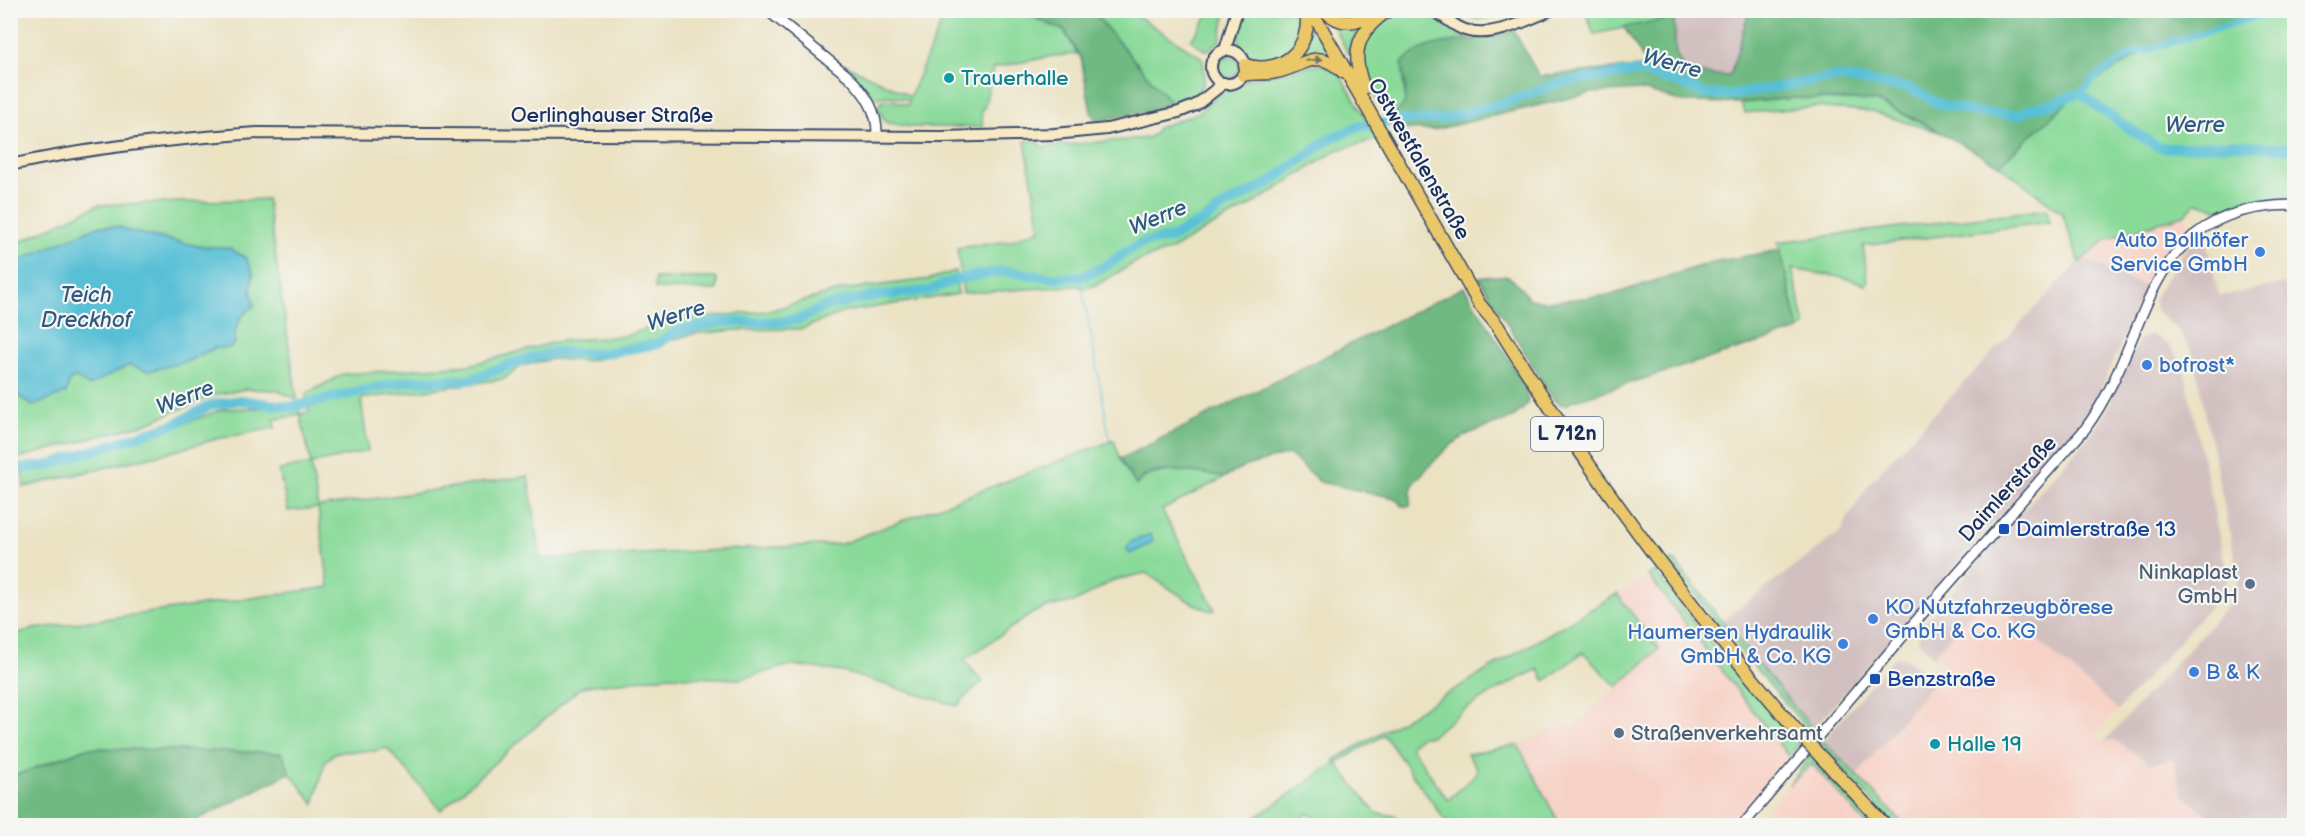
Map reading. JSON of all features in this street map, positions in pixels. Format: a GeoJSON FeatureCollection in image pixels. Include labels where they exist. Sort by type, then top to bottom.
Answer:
{"type":"FeatureCollection","features":[{"type":"Feature","properties":{"kind":"main road"},"geometry":{"type":"LineString","coordinates":[[1230,51],[1237,10]]}},
{"type":"Feature","properties":{"kind":"main road"},"geometry":{"type":"LineString","coordinates":[[1244,70],[1240,55],[1230,51],[1220,52],[1213,60],[1211,68],[1214,75],[1224,83],[1233,83],[1244,70],[1282,63],[1304,41],[1308,23],[1306,10]]}},
{"type":"Feature","properties":{"kind":"main road","name":"Ostwestfalenstraße"},"geometry":{"type":"LineString","coordinates":[[1311,10],[1483,303],[1582,456],[1662,567],[1729,651],[1797,731],[1886,825]]}},
{"type":"Feature","properties":{"kind":"main road","name":"Ostwestfalenstraße"},"geometry":{"type":"LineString","coordinates":[[1318,10],[1360,90]]}},
{"type":"Feature","properties":{"kind":"main road"},"geometry":{"type":"LineString","coordinates":[[1324,10],[1330,16],[1345,23],[1354,23],[1378,10]]}},
{"type":"Feature","properties":{"kind":"main road","name":"L 712n"},"geometry":{"type":"LineString","coordinates":[[1360,90],[1357,47],[1366,29],[1389,10]]}},
{"type":"Feature","properties":{"kind":"main road"},"geometry":{"type":"LineString","coordinates":[[1436,12],[1462,29],[1486,32],[1551,10]]}},
{"type":"Feature","properties":{"kind":"main road","name":"L 712n"},"geometry":{"type":"LineString","coordinates":[[1244,70],[1275,73],[1316,58],[1335,64],[1360,90]]}},
{"type":"Feature","properties":{"kind":"main road"},"geometry":{"type":"LineString","coordinates":[[1208,94],[1214,75]]}},
{"type":"Feature","properties":{"kind":"main road","name":"Oerlinghauser Straße"},"geometry":{"type":"LineString","coordinates":[[10,165],[113,146],[257,133],[1038,135],[1093,131],[1171,115],[1191,107],[1224,83]]}},
{"type":"Feature","properties":{"kind":"street"},"geometry":{"type":"LineString","coordinates":[[767,10],[849,77],[860,89],[873,110],[877,136]]}},
{"type":"Feature","properties":{"kind":"street","name":"Daimlerstraße"},"geometry":{"type":"LineString","coordinates":[[1742,825],[1914,622],[2085,429],[2107,397],[2154,286],[2179,249],[2207,225],[2224,216],[2265,207],[2295,205]]}},
{"type":"Feature","properties":{"kind":"shaded area"},"geometry":{"type":"Polygon","coordinates":[[[1672,11],[1749,11],[1730,76],[1686,73],[1676,54],[1672,11]]]}},
{"type":"Feature","properties":{"kind":"shaded area"},"geometry":{"type":"Polygon","coordinates":[[[2184,215],[2192,226],[2173,243],[2163,256],[2146,287],[2083,258],[2107,239],[2184,215]]]}},
{"type":"Feature","properties":{"kind":"shaded area"},"geometry":{"type":"Polygon","coordinates":[[[2204,232],[2219,296],[2294,282],[2294,822],[2291,826],[2220,825],[2182,794],[2174,759],[2150,764],[2115,740],[2104,742],[2230,603],[2239,578],[2193,353],[2180,332],[2155,310],[2154,302],[2158,291],[2186,248],[2204,232]]]}},
{"type":"Feature","properties":{"kind":"shaded area"},"geometry":{"type":"Polygon","coordinates":[[[2083,258],[2146,287],[2096,401],[2088,414],[1813,729],[1722,621],[1843,530],[1848,517],[1870,483],[2083,258]]]}},
{"type":"Feature","properties":{"kind":"shaded area"},"geometry":{"type":"Polygon","coordinates":[[[2152,335],[2169,345],[2183,364],[2227,574],[2227,582],[2220,595],[2118,710],[1986,595],[1933,656],[1918,641],[1920,628],[2090,435],[2106,413],[2139,339],[2152,335]]]}},
{"type":"Feature","properties":{"kind":"shaded area"},"geometry":{"type":"Polygon","coordinates":[[[1648,575],[1788,756],[1730,825],[1560,826],[1518,745],[1560,726],[1572,727],[1659,649],[1617,594],[1648,575]]]}},
{"type":"Feature","properties":{"kind":"shaded area"},"geometry":{"type":"Polygon","coordinates":[[[1986,594],[2118,710],[2096,735],[2104,742],[2115,740],[2149,764],[2174,759],[2182,794],[2220,825],[1905,825],[1856,777],[1946,667],[1933,656],[1986,594]]]}},
{"type":"Feature","properties":{"kind":"shaded area"},"geometry":{"type":"Polygon","coordinates":[[[1897,657],[1907,660],[1936,679],[1856,777],[1823,741],[1897,657]]]}},
{"type":"Feature","properties":{"kind":"shaded area"},"geometry":{"type":"Polygon","coordinates":[[[1812,764],[1867,825],[1754,826],[1789,785],[1812,764]]]}},
{"type":"Feature","properties":{"kind":"green space"},"geometry":{"type":"Polygon","coordinates":[[[947,10],[1019,11],[1064,31],[1077,54],[1053,56],[993,68],[984,109],[981,109],[983,127],[911,127],[885,122],[878,107],[881,102],[891,100],[908,105],[909,100],[890,96],[875,98],[844,64],[910,96],[947,10]]]}},
{"type":"Feature","properties":{"kind":"green space"},"geometry":{"type":"Polygon","coordinates":[[[2259,10],[2260,15],[2141,54],[2084,87],[1999,165],[1922,122],[1875,101],[1793,98],[1740,103],[1684,102],[1642,90],[1591,93],[1434,130],[1395,129],[1389,116],[1397,112],[1405,101],[1402,63],[1413,54],[1440,44],[1514,31],[1539,76],[1648,66],[1624,27],[1674,18],[1676,54],[1686,73],[1730,76],[1749,11],[2259,10]]]}},
{"type":"Feature","properties":{"kind":"green space"},"geometry":{"type":"Polygon","coordinates":[[[1019,11],[1092,11],[1172,104],[1145,112],[1096,121],[1091,112],[1081,58],[1065,31],[1019,11]]]}},
{"type":"Feature","properties":{"kind":"green space"},"geometry":{"type":"Polygon","coordinates":[[[1092,11],[1130,11],[1201,57],[1204,77],[1200,89],[1191,97],[1172,104],[1092,11]]]}},
{"type":"Feature","properties":{"kind":"green space"},"geometry":{"type":"Polygon","coordinates":[[[1211,11],[1226,11],[1220,41],[1206,51],[1191,40],[1211,11]]]}},
{"type":"Feature","properties":{"kind":"green space"},"geometry":{"type":"Polygon","coordinates":[[[1244,11],[1300,11],[1302,23],[1296,43],[1290,51],[1271,61],[1249,60],[1241,48],[1238,37],[1239,24],[1244,11]]]}},
{"type":"Feature","properties":{"kind":"green space"},"geometry":{"type":"Polygon","coordinates":[[[1397,11],[1423,12],[1467,38],[1489,39],[1441,43],[1403,82],[1405,99],[1403,107],[1388,117],[1367,81],[1362,56],[1364,46],[1374,29],[1380,22],[1397,11]]]}},
{"type":"Feature","properties":{"kind":"green space"},"geometry":{"type":"Polygon","coordinates":[[[1451,11],[1499,11],[1502,14],[1479,20],[1451,11]]]}},
{"type":"Feature","properties":{"kind":"green space"},"geometry":{"type":"Polygon","coordinates":[[[1585,11],[1672,11],[1674,18],[1594,34],[1585,11]]]}},
{"type":"Feature","properties":{"kind":"green space"},"geometry":{"type":"Polygon","coordinates":[[[2259,11],[2294,11],[2294,195],[2222,210],[2197,202],[2184,215],[2107,239],[2079,262],[2062,213],[1999,165],[2084,87],[2141,54],[2260,15],[2259,11]]]}},
{"type":"Feature","properties":{"kind":"green space"},"geometry":{"type":"Polygon","coordinates":[[[1331,22],[1367,24],[1358,31],[1348,53],[1331,22]]]}},
{"type":"Feature","properties":{"kind":"green space"},"geometry":{"type":"Polygon","coordinates":[[[1312,27],[1331,56],[1296,60],[1312,27]]]}},
{"type":"Feature","properties":{"kind":"green space"},"geometry":{"type":"Polygon","coordinates":[[[1228,56],[1236,59],[1239,67],[1236,75],[1228,78],[1220,75],[1217,67],[1220,59],[1228,56]]]}},
{"type":"Feature","properties":{"kind":"green space"},"geometry":{"type":"Polygon","coordinates":[[[1322,64],[1339,73],[1378,139],[1337,150],[1250,206],[1173,249],[1136,262],[1096,285],[1083,289],[1079,286],[963,293],[957,248],[1010,241],[1040,229],[1025,141],[1036,140],[1042,147],[1147,138],[1155,134],[1157,128],[1198,113],[1225,88],[1235,87],[1247,79],[1322,64]]]}},
{"type":"Feature","properties":{"kind":"green space"},"geometry":{"type":"Polygon","coordinates":[[[1793,98],[1875,101],[1942,133],[1872,112],[1815,107],[1745,113],[1740,103],[1793,98]]]}},
{"type":"Feature","properties":{"kind":"green space"},"geometry":{"type":"Polygon","coordinates":[[[267,199],[297,399],[276,390],[246,389],[214,395],[145,424],[11,460],[10,390],[33,406],[70,379],[112,373],[129,365],[148,371],[188,361],[214,348],[230,348],[235,343],[238,322],[254,306],[251,292],[253,273],[246,258],[229,248],[198,246],[128,231],[120,227],[98,226],[11,264],[11,246],[98,205],[267,199]]]}},
{"type":"Feature","properties":{"kind":"green space"},"geometry":{"type":"Polygon","coordinates":[[[2047,209],[2049,222],[1863,246],[1868,282],[1866,285],[1851,279],[1792,269],[1805,326],[1799,330],[1778,242],[2047,209]]]}},
{"type":"Feature","properties":{"kind":"green space"},"geometry":{"type":"Polygon","coordinates":[[[1780,250],[1799,330],[1569,402],[1568,405],[1559,404],[1554,400],[1479,278],[1504,276],[1514,281],[1529,299],[1545,302],[1611,295],[1712,262],[1780,250]]]}},
{"type":"Feature","properties":{"kind":"green space"},"geometry":{"type":"Polygon","coordinates":[[[955,271],[958,294],[844,312],[802,329],[738,330],[693,334],[619,355],[585,361],[552,359],[521,366],[504,379],[361,399],[368,451],[311,464],[300,414],[274,420],[275,428],[216,439],[24,487],[22,471],[157,434],[223,409],[279,407],[298,410],[301,414],[309,412],[306,394],[343,374],[469,365],[559,341],[624,336],[675,320],[768,311],[842,290],[930,279],[955,271]]]}},
{"type":"Feature","properties":{"kind":"green space"},"geometry":{"type":"Polygon","coordinates":[[[655,278],[717,278],[717,290],[655,289],[655,278]]]}},
{"type":"Feature","properties":{"kind":"green space"},"geometry":{"type":"Polygon","coordinates":[[[1464,287],[1526,387],[1528,402],[1512,418],[1468,434],[1447,448],[1415,481],[1411,490],[1410,506],[1402,506],[1395,498],[1320,482],[1289,454],[1246,466],[1225,477],[1164,471],[1146,475],[1136,485],[1120,459],[1464,287]]]}},
{"type":"Feature","properties":{"kind":"green space"},"geometry":{"type":"Polygon","coordinates":[[[1114,440],[1120,459],[1136,485],[1144,478],[1165,472],[1203,473],[1225,477],[1162,510],[1215,610],[1211,611],[1192,603],[1146,573],[1114,580],[1077,601],[1048,607],[1033,613],[964,660],[983,682],[957,706],[843,672],[792,665],[740,679],[668,676],[586,686],[580,688],[441,810],[387,748],[375,751],[336,752],[325,762],[314,804],[290,773],[281,753],[87,748],[11,777],[11,636],[33,629],[329,587],[318,508],[288,511],[279,470],[311,464],[318,507],[528,476],[541,559],[841,544],[1114,440]]]}},
{"type":"Feature","properties":{"kind":"green space"},"geometry":{"type":"Polygon","coordinates":[[[1674,560],[1813,729],[1810,732],[1718,624],[1670,562],[1674,560]]]}},
{"type":"Feature","properties":{"kind":"green space"},"geometry":{"type":"Polygon","coordinates":[[[1655,571],[1699,629],[1799,744],[1788,756],[1648,575],[1655,571]]]}},
{"type":"Feature","properties":{"kind":"green space"},"geometry":{"type":"Polygon","coordinates":[[[1617,594],[1659,649],[1617,687],[1583,652],[1545,681],[1538,669],[1495,691],[1462,711],[1431,736],[1422,736],[1410,746],[1448,800],[1477,773],[1476,766],[1467,754],[1518,745],[1560,825],[1547,821],[1528,826],[1447,823],[1384,735],[1336,763],[1376,813],[1396,816],[1405,825],[1332,825],[1306,813],[1300,825],[1245,825],[1335,763],[1334,760],[1617,594]]]}},
{"type":"Feature","properties":{"kind":"green space"},"geometry":{"type":"Polygon","coordinates":[[[1823,741],[1905,825],[1895,825],[1820,744],[1823,741]]]}},
{"type":"Feature","properties":{"kind":"green space"},"geometry":{"type":"Polygon","coordinates":[[[87,748],[282,753],[290,773],[187,825],[11,825],[11,777],[87,748]]]}},
{"type":"Feature","properties":{"kind":"green space"},"geometry":{"type":"Polygon","coordinates":[[[1810,756],[1876,825],[1867,825],[1812,764],[1789,785],[1810,756]]]}},
{"type":"Feature","properties":{"kind":"water","name":"Teich Dreckhof"},"geometry":{"type":"Polygon","coordinates":[[[98,226],[120,227],[128,231],[198,246],[229,248],[246,258],[253,273],[251,292],[254,306],[239,322],[235,331],[235,343],[230,348],[214,348],[188,361],[148,371],[129,365],[88,386],[77,378],[70,379],[66,393],[33,406],[11,390],[11,264],[98,226]]]}},
{"type":"Feature","properties":{"kind":"water"},"geometry":{"type":"Polygon","coordinates":[[[1151,534],[1153,540],[1150,544],[1130,554],[1127,549],[1130,542],[1151,534]]]}},
{"type":"Feature","properties":{"kind":"waterway"},"geometry":{"type":"LineString","coordinates":[[2081,93],[2094,78],[2132,54],[2278,10]]}},
{"type":"Feature","properties":{"kind":"waterway","name":"Werre"},"geometry":{"type":"LineString","coordinates":[[10,469],[45,466],[175,424],[211,405],[240,400],[291,407],[407,381],[469,380],[517,362],[554,352],[599,354],[657,344],[678,331],[720,322],[781,322],[799,319],[826,306],[875,296],[929,291],[957,279],[1003,271],[1053,278],[1080,277],[1102,268],[1145,242],[1171,238],[1206,219],[1224,206],[1269,183],[1329,139],[1360,126],[1406,120],[1441,119],[1501,104],[1560,83],[1638,71],[1682,84],[1705,94],[1731,95],[1836,77],[1910,88],[1937,103],[1973,112],[2018,115],[2032,108],[2052,104],[2081,93],[2099,108],[2156,146],[2167,148],[2234,144],[2294,149]]}},
{"type":"Feature","properties":{"kind":"waterway"},"geometry":{"type":"LineString","coordinates":[[1080,277],[1082,285]]}},
{"type":"Feature","properties":{"kind":"waterway"},"geometry":{"type":"LineString","coordinates":[[1083,292],[1110,440]]}},
{"type":"Feature","properties":{"kind":"place","name":"Trauerhalle"},"geometry":{"type":"Point","coordinates":[949,78]}},
{"type":"Feature","properties":{"kind":"place","name":"Auto Bollhöfer Service GmbH"},"geometry":{"type":"Point","coordinates":[2260,252]}},
{"type":"Feature","properties":{"kind":"place","name":"bofrost*"},"geometry":{"type":"Point","coordinates":[2147,365]}},
{"type":"Feature","properties":{"kind":"place","name":"Daimlerstraße 13"},"geometry":{"type":"Point","coordinates":[2004,529]}},
{"type":"Feature","properties":{"kind":"place","name":"Ninkaplast GmbH"},"geometry":{"type":"Point","coordinates":[2250,584]}},
{"type":"Feature","properties":{"kind":"place","name":"KO Nutzfahrzeugbörese GmbH & Co. KG"},"geometry":{"type":"Point","coordinates":[1873,619]}},
{"type":"Feature","properties":{"kind":"place","name":"Haumersen Hydraulik GmbH & Co. KG"},"geometry":{"type":"Point","coordinates":[1843,644]}},
{"type":"Feature","properties":{"kind":"place","name":"B & K"},"geometry":{"type":"Point","coordinates":[2194,672]}},
{"type":"Feature","properties":{"kind":"place","name":"Benzstraße"},"geometry":{"type":"Point","coordinates":[1875,679]}},
{"type":"Feature","properties":{"kind":"place","name":"Straßenverkehrsamt"},"geometry":{"type":"Point","coordinates":[1619,733]}},
{"type":"Feature","properties":{"kind":"place","name":"Halle 19"},"geometry":{"type":"Point","coordinates":[1935,744]}}]}
